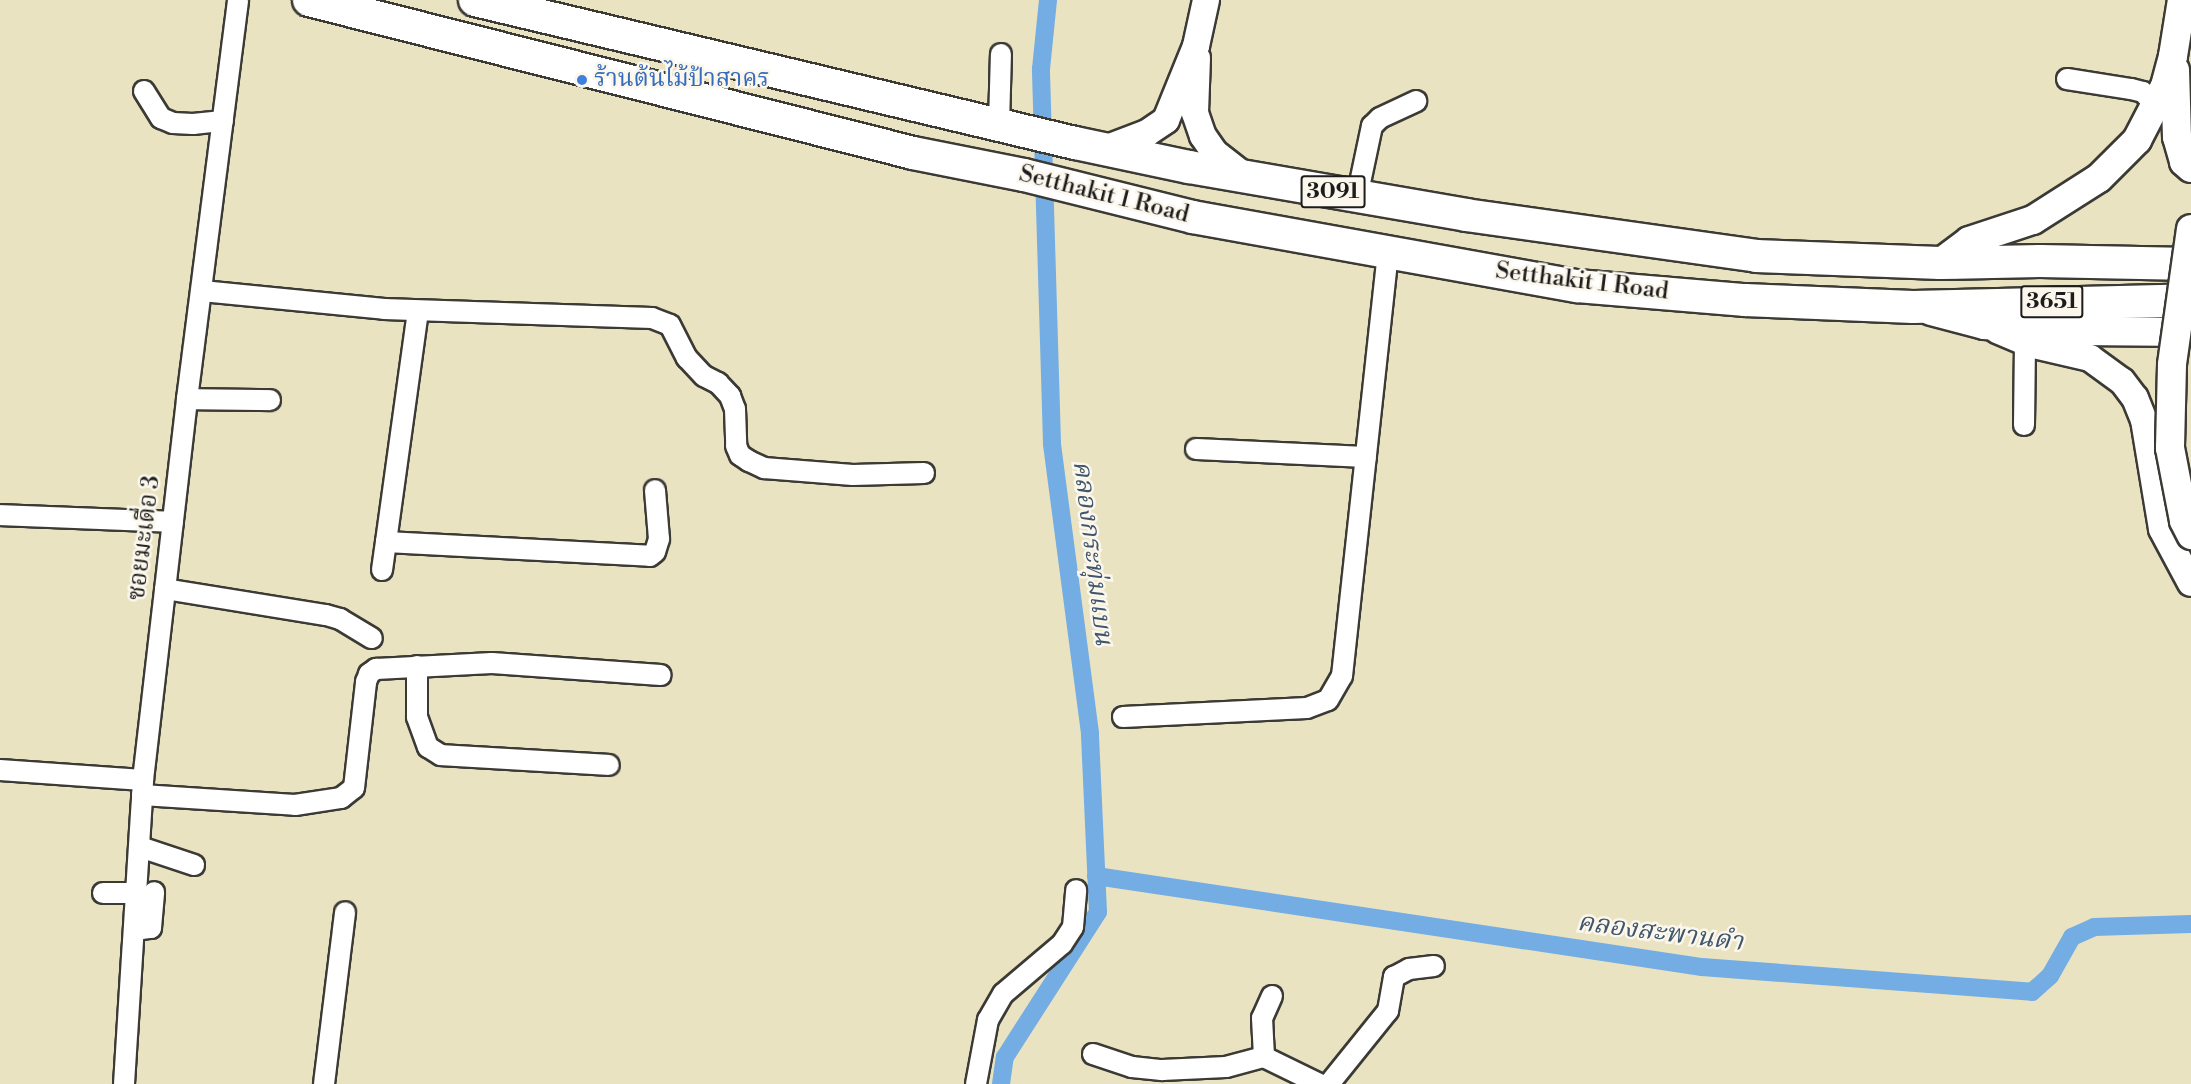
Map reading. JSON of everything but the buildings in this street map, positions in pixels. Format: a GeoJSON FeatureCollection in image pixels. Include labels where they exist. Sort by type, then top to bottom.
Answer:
{"type":"FeatureCollection","features":[{"type":"Feature","properties":{"kind":"main road","name":"Setthakit 1 Road"},"geometry":{"type":"LineString","coordinates":[[309,0],[913,153],[1024,175],[1193,217],[1576,286],[1745,300],[1913,307]]}},
{"type":"Feature","properties":{"kind":"main road","name":"Setthakit 1 Road"},"geometry":{"type":"LineString","coordinates":[[475,0],[1090,146],[1244,176],[1591,234],[1756,256],[1940,263]]}},
{"type":"Feature","properties":{"kind":"main road"},"geometry":{"type":"LineString","coordinates":[[1940,263],[1969,241],[2033,220],[2099,178],[2137,140],[2165,86],[2173,56],[2181,7]]}},
{"type":"Feature","properties":{"kind":"main road"},"geometry":{"type":"LineString","coordinates":[[2181,7],[2175,68],[2177,137],[2184,162],[2191,168]]}},
{"type":"Feature","properties":{"kind":"main road"},"geometry":{"type":"LineString","coordinates":[[2191,229],[2172,365],[2170,448],[2184,521],[2191,535]]}},
{"type":"Feature","properties":{"kind":"main road","name":"3651"},"geometry":{"type":"LineString","coordinates":[[1940,263],[2040,261],[2191,264]]}},
{"type":"Feature","properties":{"kind":"main road","name":"3651"},"geometry":{"type":"LineString","coordinates":[[1913,307],[2191,300]]}},
{"type":"Feature","properties":{"kind":"main road","name":"3091"},"geometry":{"type":"LineString","coordinates":[[1913,307],[1984,325],[2078,331],[2191,332]]}},
{"type":"Feature","properties":{"kind":"street","name":"ซอยมะเดื่อ 3"},"geometry":{"type":"LineString","coordinates":[[124,1084],[134,930],[145,892],[140,847],[142,788],[187,399],[238,0]]}},
{"type":"Feature","properties":{"kind":"street"},"geometry":{"type":"LineString","coordinates":[[1090,146],[1148,134],[1166,120],[1196,46],[1206,0]]}},
{"type":"Feature","properties":{"kind":"street"},"geometry":{"type":"LineString","coordinates":[[1196,46],[1196,114],[1203,135],[1215,153],[1244,176]]}},
{"type":"Feature","properties":{"kind":"street"},"geometry":{"type":"LineString","coordinates":[[999,124],[1001,54]]}},
{"type":"Feature","properties":{"kind":"street"},"geometry":{"type":"LineString","coordinates":[[2067,79],[2142,92],[2155,105]]}},
{"type":"Feature","properties":{"kind":"street"},"geometry":{"type":"LineString","coordinates":[[144,91],[162,118],[173,123],[223,121]]}},
{"type":"Feature","properties":{"kind":"street"},"geometry":{"type":"LineString","coordinates":[[1358,196],[1372,126],[1380,118],[1416,102]]}},
{"type":"Feature","properties":{"kind":"street"},"geometry":{"type":"LineString","coordinates":[[1123,717],[1307,708],[1328,700],[1342,676],[1388,253]]}},
{"type":"Feature","properties":{"kind":"street"},"geometry":{"type":"LineString","coordinates":[[202,291],[418,311],[652,318],[670,325],[687,358],[704,376],[718,383],[730,396],[735,409],[736,446],[740,455],[749,461],[764,468],[854,475],[924,473]]}},
{"type":"Feature","properties":{"kind":"street"},"geometry":{"type":"LineString","coordinates":[[382,570],[418,311]]}},
{"type":"Feature","properties":{"kind":"street"},"geometry":{"type":"LineString","coordinates":[[1984,325],[2025,341],[2090,358],[2122,381],[2135,398],[2144,420],[2162,529],[2191,583]]}},
{"type":"Feature","properties":{"kind":"street"},"geometry":{"type":"LineString","coordinates":[[2024,425],[2025,341]]}},
{"type":"Feature","properties":{"kind":"street"},"geometry":{"type":"LineString","coordinates":[[187,399],[270,400]]}},
{"type":"Feature","properties":{"kind":"street"},"geometry":{"type":"LineString","coordinates":[[1196,448],[1366,457]]}},
{"type":"Feature","properties":{"kind":"street"},"geometry":{"type":"LineString","coordinates":[[386,542],[650,556],[655,552],[659,539],[655,490]]}},
{"type":"Feature","properties":{"kind":"street"},"geometry":{"type":"LineString","coordinates":[[0,515],[173,522]]}},
{"type":"Feature","properties":{"kind":"street"},"geometry":{"type":"LineString","coordinates":[[165,589],[326,615],[340,619],[372,638]]}},
{"type":"Feature","properties":{"kind":"street"},"geometry":{"type":"LineString","coordinates":[[0,770],[295,806],[341,798],[354,788],[369,674],[376,669],[492,663],[661,675]]}},
{"type":"Feature","properties":{"kind":"street"},"geometry":{"type":"LineString","coordinates":[[417,666],[417,717],[428,747],[441,755],[609,765]]}},
{"type":"Feature","properties":{"kind":"street"},"geometry":{"type":"LineString","coordinates":[[140,847],[194,865]]}},
{"type":"Feature","properties":{"kind":"street"},"geometry":{"type":"LineString","coordinates":[[976,1084],[988,1020],[1003,994],[1062,944],[1073,927],[1076,890]]}},
{"type":"Feature","properties":{"kind":"street"},"geometry":{"type":"LineString","coordinates":[[103,893],[145,892]]}},
{"type":"Feature","properties":{"kind":"street"},"geometry":{"type":"LineString","coordinates":[[324,1084],[345,912]]}},
{"type":"Feature","properties":{"kind":"street"},"geometry":{"type":"LineString","coordinates":[[1329,1084],[1388,1011],[1394,977],[1409,969],[1434,966]]}},
{"type":"Feature","properties":{"kind":"street"},"geometry":{"type":"LineString","coordinates":[[1264,1057],[1262,1018],[1272,996]]}},
{"type":"Feature","properties":{"kind":"street"},"geometry":{"type":"LineString","coordinates":[[1094,1054],[1132,1067],[1162,1070],[1226,1067],[1264,1057],[1319,1084]]}},
{"type":"Feature","properties":{"kind":"waterway","name":"คลองกระทุ่มแบน"},"geometry":{"type":"LineString","coordinates":[[1001,1084],[1005,1057],[1098,912],[1090,733],[1052,443],[1041,69],[1048,0]]}},
{"type":"Feature","properties":{"kind":"waterway","name":"คลองสะพานดำ"},"geometry":{"type":"LineString","coordinates":[[1096,876],[1702,967],[2032,992],[2050,976],[2072,937],[2094,927],[2191,924]]}},
{"type":"Feature","properties":{"kind":"place","name":"ร้านต้นไม้ป้าสาคร"},"geometry":{"type":"Point","coordinates":[582,80]}}]}
